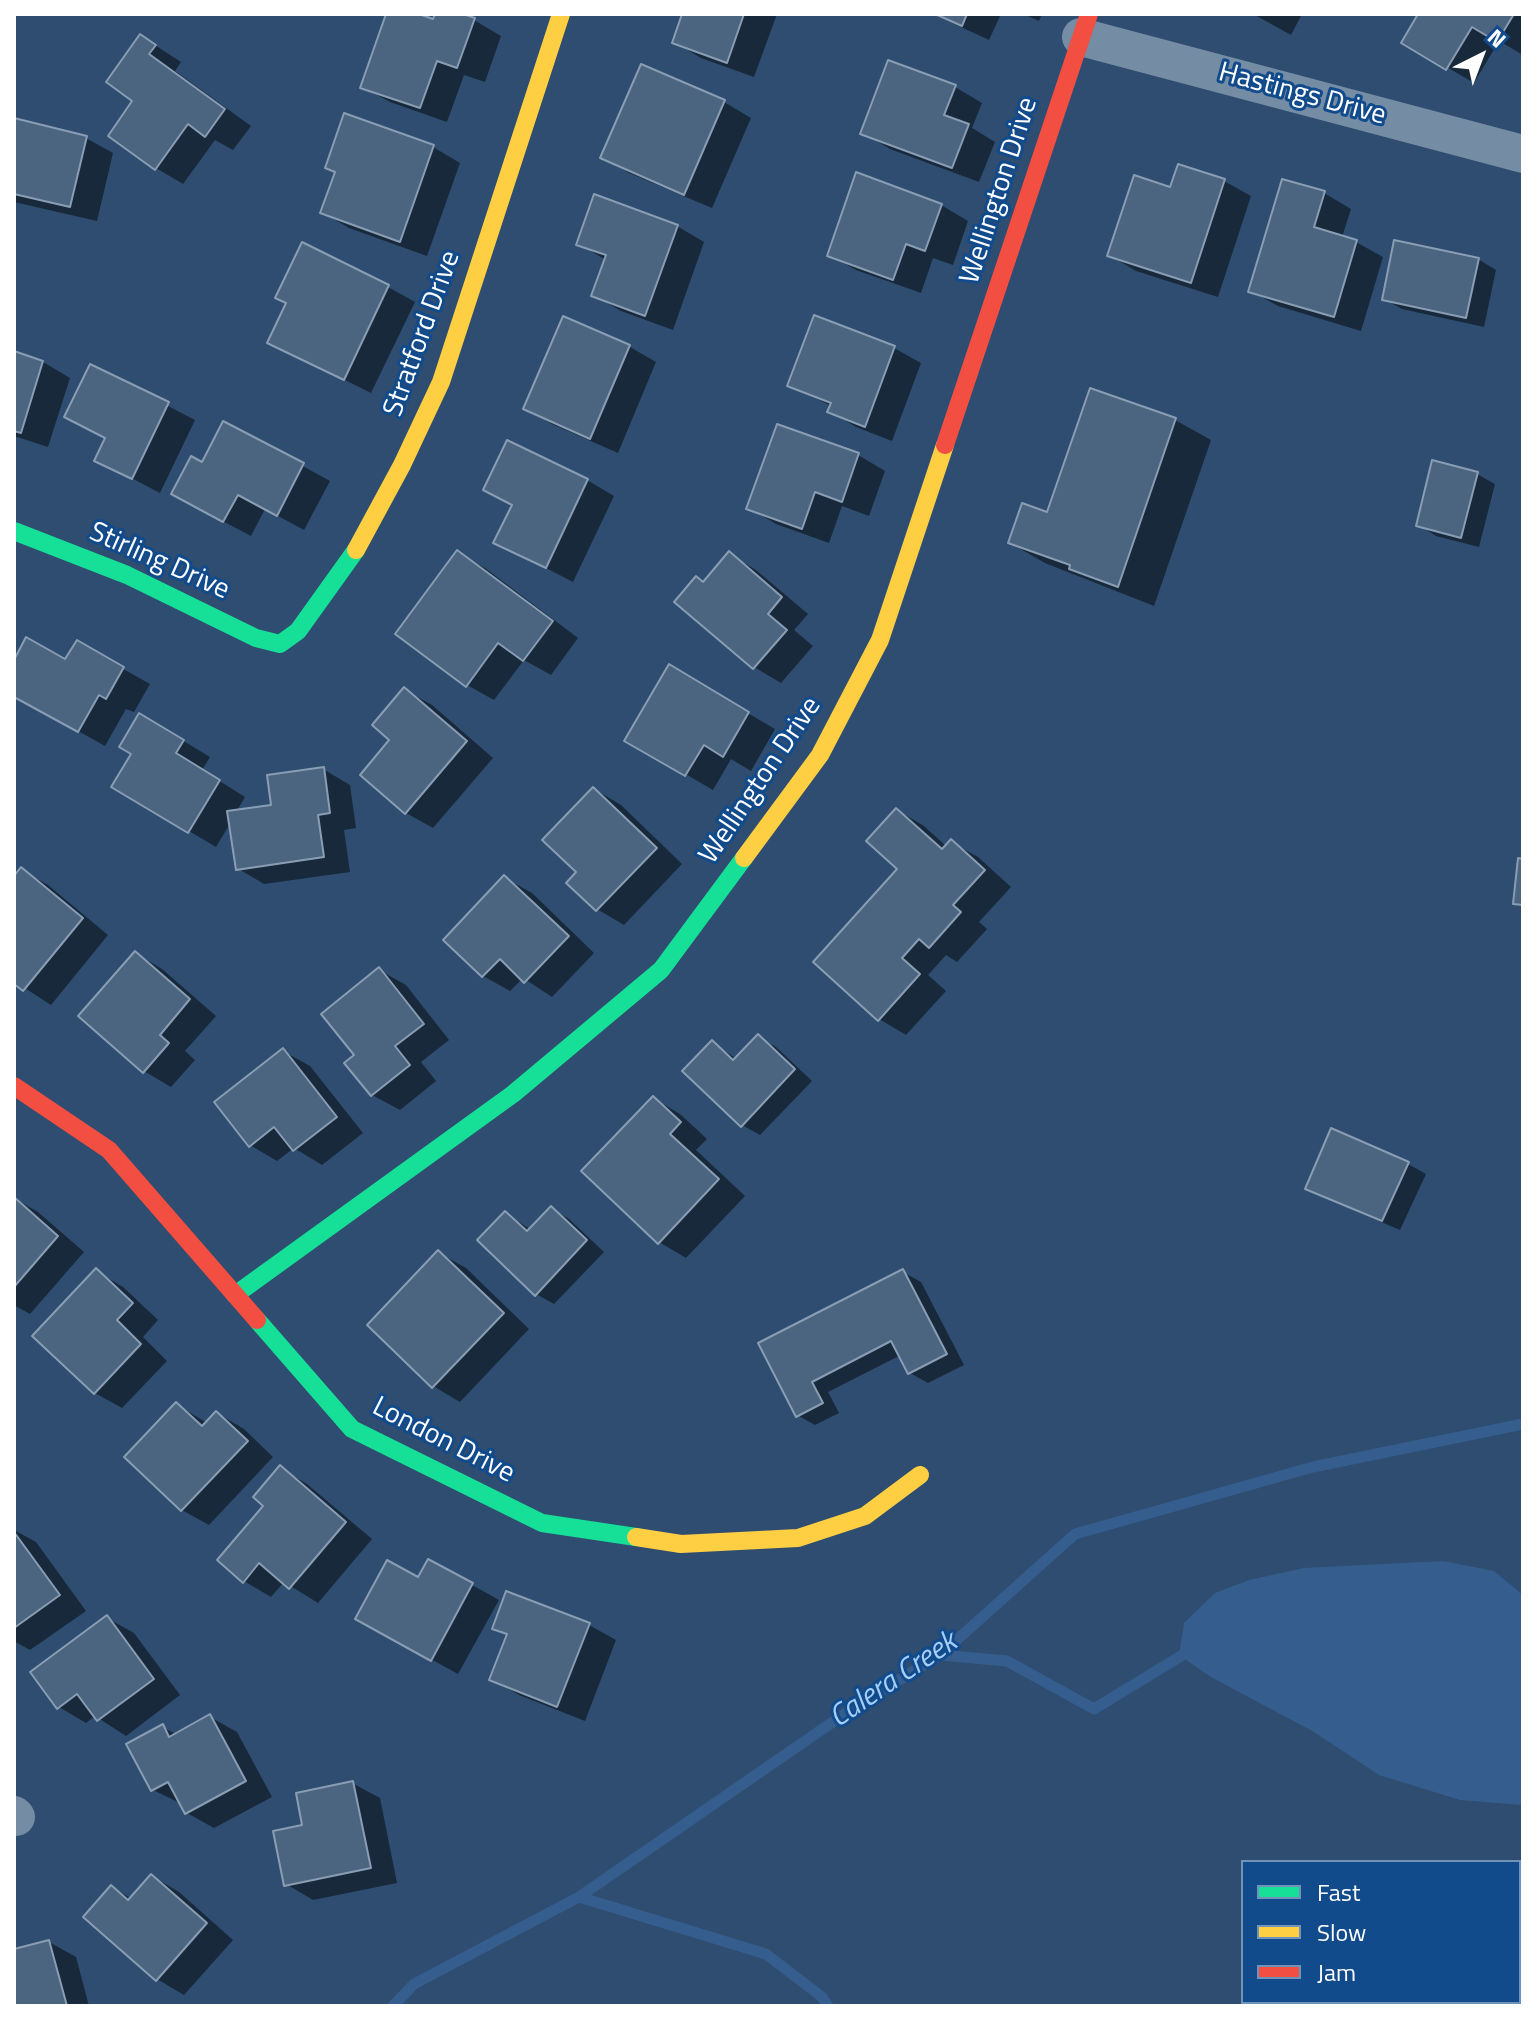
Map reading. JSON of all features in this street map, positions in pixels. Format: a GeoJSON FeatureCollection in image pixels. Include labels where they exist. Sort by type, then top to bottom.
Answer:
{"type":"FeatureCollection","features":[{"type":"Feature","properties":{"kind":"street","name":"Stratford Drive"},"geometry":{"type":"LineString","coordinates":[[280,644],[298,631],[351,559],[402,465],[441,382],[561,14]]}},
{"type":"Feature","properties":{"kind":"street","name":"Hastings Drive"},"geometry":{"type":"LineString","coordinates":[[1085,25],[1523,154]]}},
{"type":"Feature","properties":{"kind":"street","name":"Wellington Drive"},"geometry":{"type":"LineString","coordinates":[[235,1295],[513,1094],[661,970],[820,755],[880,640],[1085,25]]}},
{"type":"Feature","properties":{"kind":"street","name":"Stirling Drive"},"geometry":{"type":"LineString","coordinates":[[14,531],[127,575],[256,638],[280,644]]}},
{"type":"Feature","properties":{"kind":"street","name":"London Drive"},"geometry":{"type":"LineString","coordinates":[[14,1086],[109,1150],[352,1429],[542,1523],[681,1544],[798,1538],[865,1516],[920,1475]]}},
{"type":"Feature","properties":{"kind":"water"},"geometry":{"type":"Polygon","coordinates":[[[1443,1561],[1494,1571],[1523,1595],[1522,1805],[1460,1800],[1379,1775],[1314,1732],[1211,1677],[1179,1655],[1184,1623],[1215,1593],[1249,1580],[1304,1568],[1443,1561]]]}},
{"type":"Feature","properties":{"kind":"building"},"geometry":{"type":"Polygon","coordinates":[[[386,14],[419,14],[433,19],[435,14],[463,14],[475,18],[457,68],[437,61],[420,108],[360,88],[386,14]]]}},
{"type":"Feature","properties":{"kind":"building"},"geometry":{"type":"Polygon","coordinates":[[[682,14],[744,14],[727,63],[672,43],[682,14]]]}},
{"type":"Feature","properties":{"kind":"building"},"geometry":{"type":"Polygon","coordinates":[[[935,14],[967,14],[962,26],[935,14]]]}},
{"type":"Feature","properties":{"kind":"building"},"geometry":{"type":"Polygon","coordinates":[[[1418,14],[1514,14],[1497,42],[1472,27],[1446,70],[1401,43],[1418,14]]]}},
{"type":"Feature","properties":{"kind":"building"},"geometry":{"type":"Polygon","coordinates":[[[140,34],[156,45],[149,54],[225,109],[205,137],[188,124],[155,170],[108,136],[132,101],[106,82],[140,34]]]}},
{"type":"Feature","properties":{"kind":"building"},"geometry":{"type":"Polygon","coordinates":[[[888,60],[956,85],[944,115],[969,124],[952,168],[860,134],[888,60]]]}},
{"type":"Feature","properties":{"kind":"building"},"geometry":{"type":"Polygon","coordinates":[[[641,64],[725,100],[684,195],[600,158],[641,64]]]}},
{"type":"Feature","properties":{"kind":"building"},"geometry":{"type":"Polygon","coordinates":[[[344,113],[434,145],[400,242],[320,213],[335,172],[325,168],[344,113]]]}},
{"type":"Feature","properties":{"kind":"building"},"geometry":{"type":"Polygon","coordinates":[[[14,118],[87,136],[70,207],[14,194],[14,118]]]}},
{"type":"Feature","properties":{"kind":"building"},"geometry":{"type":"Polygon","coordinates":[[[1178,164],[1225,179],[1191,283],[1107,256],[1134,175],[1170,187],[1178,164]]]}},
{"type":"Feature","properties":{"kind":"building"},"geometry":{"type":"Polygon","coordinates":[[[856,172],[942,204],[925,251],[906,244],[893,280],[827,256],[856,172]]]}},
{"type":"Feature","properties":{"kind":"building"},"geometry":{"type":"Polygon","coordinates":[[[1282,179],[1325,191],[1314,227],[1357,240],[1334,317],[1248,292],[1282,179]]]}},
{"type":"Feature","properties":{"kind":"building"},"geometry":{"type":"Polygon","coordinates":[[[594,194],[678,225],[645,316],[591,296],[606,255],[576,245],[594,194]]]}},
{"type":"Feature","properties":{"kind":"building"},"geometry":{"type":"Polygon","coordinates":[[[1394,240],[1479,258],[1466,318],[1382,300],[1394,240]]]}},
{"type":"Feature","properties":{"kind":"building"},"geometry":{"type":"Polygon","coordinates":[[[302,242],[389,285],[344,380],[267,343],[286,303],[275,298],[302,242]]]}},
{"type":"Feature","properties":{"kind":"building"},"geometry":{"type":"Polygon","coordinates":[[[814,315],[895,346],[865,427],[827,412],[831,403],[787,386],[814,315]]]}},
{"type":"Feature","properties":{"kind":"building"},"geometry":{"type":"Polygon","coordinates":[[[563,316],[630,345],[590,439],[523,409],[563,316]]]}},
{"type":"Feature","properties":{"kind":"building"},"geometry":{"type":"Polygon","coordinates":[[[14,351],[43,361],[21,433],[14,431],[14,351]]]}},
{"type":"Feature","properties":{"kind":"building"},"geometry":{"type":"Polygon","coordinates":[[[90,364],[169,402],[132,479],[94,461],[105,438],[64,417],[90,364]]]}},
{"type":"Feature","properties":{"kind":"building"},"geometry":{"type":"Polygon","coordinates":[[[1090,388],[1176,418],[1118,587],[1069,569],[1070,565],[1008,543],[1022,503],[1047,512],[1090,388]]]}},
{"type":"Feature","properties":{"kind":"building"},"geometry":{"type":"Polygon","coordinates":[[[223,421],[304,463],[277,516],[238,495],[223,522],[171,494],[191,456],[202,462],[223,421]]]}},
{"type":"Feature","properties":{"kind":"building"},"geometry":{"type":"Polygon","coordinates":[[[777,424],[859,453],[842,502],[815,492],[802,529],[746,509],[777,424]]]}},
{"type":"Feature","properties":{"kind":"building"},"geometry":{"type":"Polygon","coordinates":[[[507,440],[588,479],[546,568],[493,543],[512,505],[483,490],[507,440]]]}},
{"type":"Feature","properties":{"kind":"building"},"geometry":{"type":"Polygon","coordinates":[[[1432,460],[1478,472],[1461,538],[1416,526],[1432,460]]]}},
{"type":"Feature","properties":{"kind":"building"},"geometry":{"type":"Polygon","coordinates":[[[457,550],[553,621],[523,661],[498,643],[466,687],[395,634],[457,550]]]}},
{"type":"Feature","properties":{"kind":"building"},"geometry":{"type":"Polygon","coordinates":[[[729,551],[782,597],[768,614],[787,630],[753,669],[674,602],[696,576],[703,582],[729,551]]]}},
{"type":"Feature","properties":{"kind":"building"},"geometry":{"type":"Polygon","coordinates":[[[26,637],[65,659],[77,640],[124,667],[106,699],[99,695],[78,732],[14,697],[14,660],[26,637]]]}},
{"type":"Feature","properties":{"kind":"building"},"geometry":{"type":"Polygon","coordinates":[[[669,664],[749,712],[723,757],[704,745],[685,776],[624,741],[669,664]]]}},
{"type":"Feature","properties":{"kind":"building"},"geometry":{"type":"Polygon","coordinates":[[[404,687],[467,741],[405,814],[360,775],[389,740],[372,725],[404,687]]]}},
{"type":"Feature","properties":{"kind":"building"},"geometry":{"type":"Polygon","coordinates":[[[139,713],[184,740],[176,753],[220,780],[188,833],[111,787],[131,754],[119,747],[139,713]]]}},
{"type":"Feature","properties":{"kind":"building"},"geometry":{"type":"Polygon","coordinates":[[[324,767],[330,813],[318,815],[324,857],[236,870],[227,811],[271,805],[267,775],[324,767]]]}},
{"type":"Feature","properties":{"kind":"building"},"geometry":{"type":"Polygon","coordinates":[[[593,787],[657,848],[596,911],[566,883],[576,872],[542,840],[593,787]]]}},
{"type":"Feature","properties":{"kind":"building"},"geometry":{"type":"Polygon","coordinates":[[[896,808],[942,849],[951,839],[985,870],[953,905],[961,912],[929,948],[919,939],[902,958],[920,974],[878,1021],[813,962],[897,869],[866,841],[896,808]]]}},
{"type":"Feature","properties":{"kind":"building"},"geometry":{"type":"Polygon","coordinates":[[[1518,858],[1523,859],[1523,905],[1513,904],[1518,858]]]}},
{"type":"Feature","properties":{"kind":"building"},"geometry":{"type":"Polygon","coordinates":[[[21,867],[83,918],[23,991],[14,984],[14,876],[21,867]]]}},
{"type":"Feature","properties":{"kind":"building"},"geometry":{"type":"Polygon","coordinates":[[[504,875],[569,936],[524,983],[500,959],[482,977],[443,940],[504,875]]]}},
{"type":"Feature","properties":{"kind":"building"},"geometry":{"type":"Polygon","coordinates":[[[135,951],[190,999],[160,1035],[169,1043],[143,1073],[78,1016],[135,951]]]}},
{"type":"Feature","properties":{"kind":"building"},"geometry":{"type":"Polygon","coordinates":[[[379,967],[424,1024],[395,1046],[410,1065],[371,1096],[344,1063],[354,1055],[321,1014],[379,967]]]}},
{"type":"Feature","properties":{"kind":"building"},"geometry":{"type":"Polygon","coordinates":[[[758,1034],[795,1069],[741,1127],[682,1071],[712,1040],[733,1060],[758,1034]]]}},
{"type":"Feature","properties":{"kind":"building"},"geometry":{"type":"Polygon","coordinates":[[[283,1048],[337,1117],[293,1151],[274,1127],[249,1147],[214,1102],[283,1048]]]}},
{"type":"Feature","properties":{"kind":"building"},"geometry":{"type":"Polygon","coordinates":[[[653,1096],[681,1122],[670,1134],[719,1179],[658,1244],[581,1171],[653,1096]]]}},
{"type":"Feature","properties":{"kind":"building"},"geometry":{"type":"Polygon","coordinates":[[[1331,1128],[1409,1162],[1382,1221],[1305,1189],[1331,1128]]]}},
{"type":"Feature","properties":{"kind":"building"},"geometry":{"type":"Polygon","coordinates":[[[14,1197],[58,1236],[14,1287],[14,1197]]]}},
{"type":"Feature","properties":{"kind":"building"},"geometry":{"type":"Polygon","coordinates":[[[551,1206],[587,1240],[535,1296],[477,1240],[505,1211],[527,1231],[551,1206]]]}},
{"type":"Feature","properties":{"kind":"building"},"geometry":{"type":"Polygon","coordinates":[[[438,1250],[504,1313],[432,1388],[367,1325],[438,1250]]]}},
{"type":"Feature","properties":{"kind":"building"},"geometry":{"type":"Polygon","coordinates":[[[96,1268],[133,1303],[117,1320],[141,1344],[94,1394],[32,1336],[96,1268]]]}},
{"type":"Feature","properties":{"kind":"building"},"geometry":{"type":"Polygon","coordinates":[[[903,1269],[947,1354],[908,1374],[891,1341],[812,1382],[823,1403],[796,1417],[758,1343],[903,1269]]]}},
{"type":"Feature","properties":{"kind":"building"},"geometry":{"type":"Polygon","coordinates":[[[176,1402],[202,1426],[216,1411],[248,1441],[181,1511],[124,1457],[176,1402]]]}},
{"type":"Feature","properties":{"kind":"building"},"geometry":{"type":"Polygon","coordinates":[[[280,1465],[346,1522],[289,1589],[259,1563],[243,1583],[217,1560],[263,1506],[253,1497],[280,1465]]]}},
{"type":"Feature","properties":{"kind":"building"},"geometry":{"type":"Polygon","coordinates":[[[14,1532],[60,1595],[14,1628],[14,1532]]]}},
{"type":"Feature","properties":{"kind":"building"},"geometry":{"type":"Polygon","coordinates":[[[428,1559],[473,1583],[431,1661],[355,1619],[387,1560],[418,1577],[428,1559]]]}},
{"type":"Feature","properties":{"kind":"building"},"geometry":{"type":"Polygon","coordinates":[[[506,1591],[590,1623],[557,1707],[489,1680],[507,1634],[492,1629],[506,1591]]]}},
{"type":"Feature","properties":{"kind":"building"},"geometry":{"type":"Polygon","coordinates":[[[107,1615],[154,1679],[97,1721],[77,1694],[57,1709],[30,1672],[107,1615]]]}},
{"type":"Feature","properties":{"kind":"building"},"geometry":{"type":"Polygon","coordinates":[[[210,1714],[246,1781],[185,1814],[168,1782],[151,1791],[126,1744],[163,1724],[169,1737],[210,1714]]]}},
{"type":"Feature","properties":{"kind":"building"},"geometry":{"type":"Polygon","coordinates":[[[353,1781],[371,1868],[284,1886],[273,1831],[302,1825],[296,1793],[353,1781]]]}},
{"type":"Feature","properties":{"kind":"building"},"geometry":{"type":"Polygon","coordinates":[[[151,1874],[207,1923],[156,1981],[83,1917],[111,1885],[128,1900],[151,1874]]]}},
{"type":"Feature","properties":{"kind":"building"},"geometry":{"type":"Polygon","coordinates":[[[49,1940],[67,2006],[14,2006],[14,1949],[49,1940]]]}},
{"type":"Feature","properties":{"kind":"waterway","name":"Calera Creek"},"geometry":{"type":"LineString","coordinates":[[393,2006],[414,1984],[579,1897],[853,1708],[940,1655],[1075,1534],[1313,1467],[1523,1424]]}},
{"type":"Feature","properties":{"kind":"waterway"},"geometry":{"type":"LineString","coordinates":[[940,1655],[1007,1661],[1094,1709],[1194,1648]]}},
{"type":"Feature","properties":{"kind":"waterway"},"geometry":{"type":"LineString","coordinates":[[579,1897],[766,1954],[822,1997],[828,2006]]}},
{"type":"Feature","properties":{"kind":"traffic: fast"},"geometry":{"type":"LineString","coordinates":[[14,531],[127,575],[256,638],[280,644],[298,631],[356,550]]}},
{"type":"Feature","properties":{"kind":"traffic: fast"},"geometry":{"type":"LineString","coordinates":[[235,1295],[513,1094],[661,970],[744,858]]}},
{"type":"Feature","properties":{"kind":"traffic: fast"},"geometry":{"type":"LineString","coordinates":[[257,1320],[352,1429],[542,1523],[636,1537]]}},
{"type":"Feature","properties":{"kind":"traffic: slow"},"geometry":{"type":"LineString","coordinates":[[356,550],[402,465],[441,382],[561,14]]}},
{"type":"Feature","properties":{"kind":"traffic: slow"},"geometry":{"type":"LineString","coordinates":[[744,858],[820,755],[880,640],[945,445]]}},
{"type":"Feature","properties":{"kind":"traffic: slow"},"geometry":{"type":"LineString","coordinates":[[636,1537],[681,1544],[798,1538],[865,1516],[920,1475]]}},
{"type":"Feature","properties":{"kind":"traffic: jam"},"geometry":{"type":"LineString","coordinates":[[945,445],[1089,14]]}},
{"type":"Feature","properties":{"kind":"traffic: jam"},"geometry":{"type":"LineString","coordinates":[[14,1086],[109,1150],[257,1320]]}}]}
